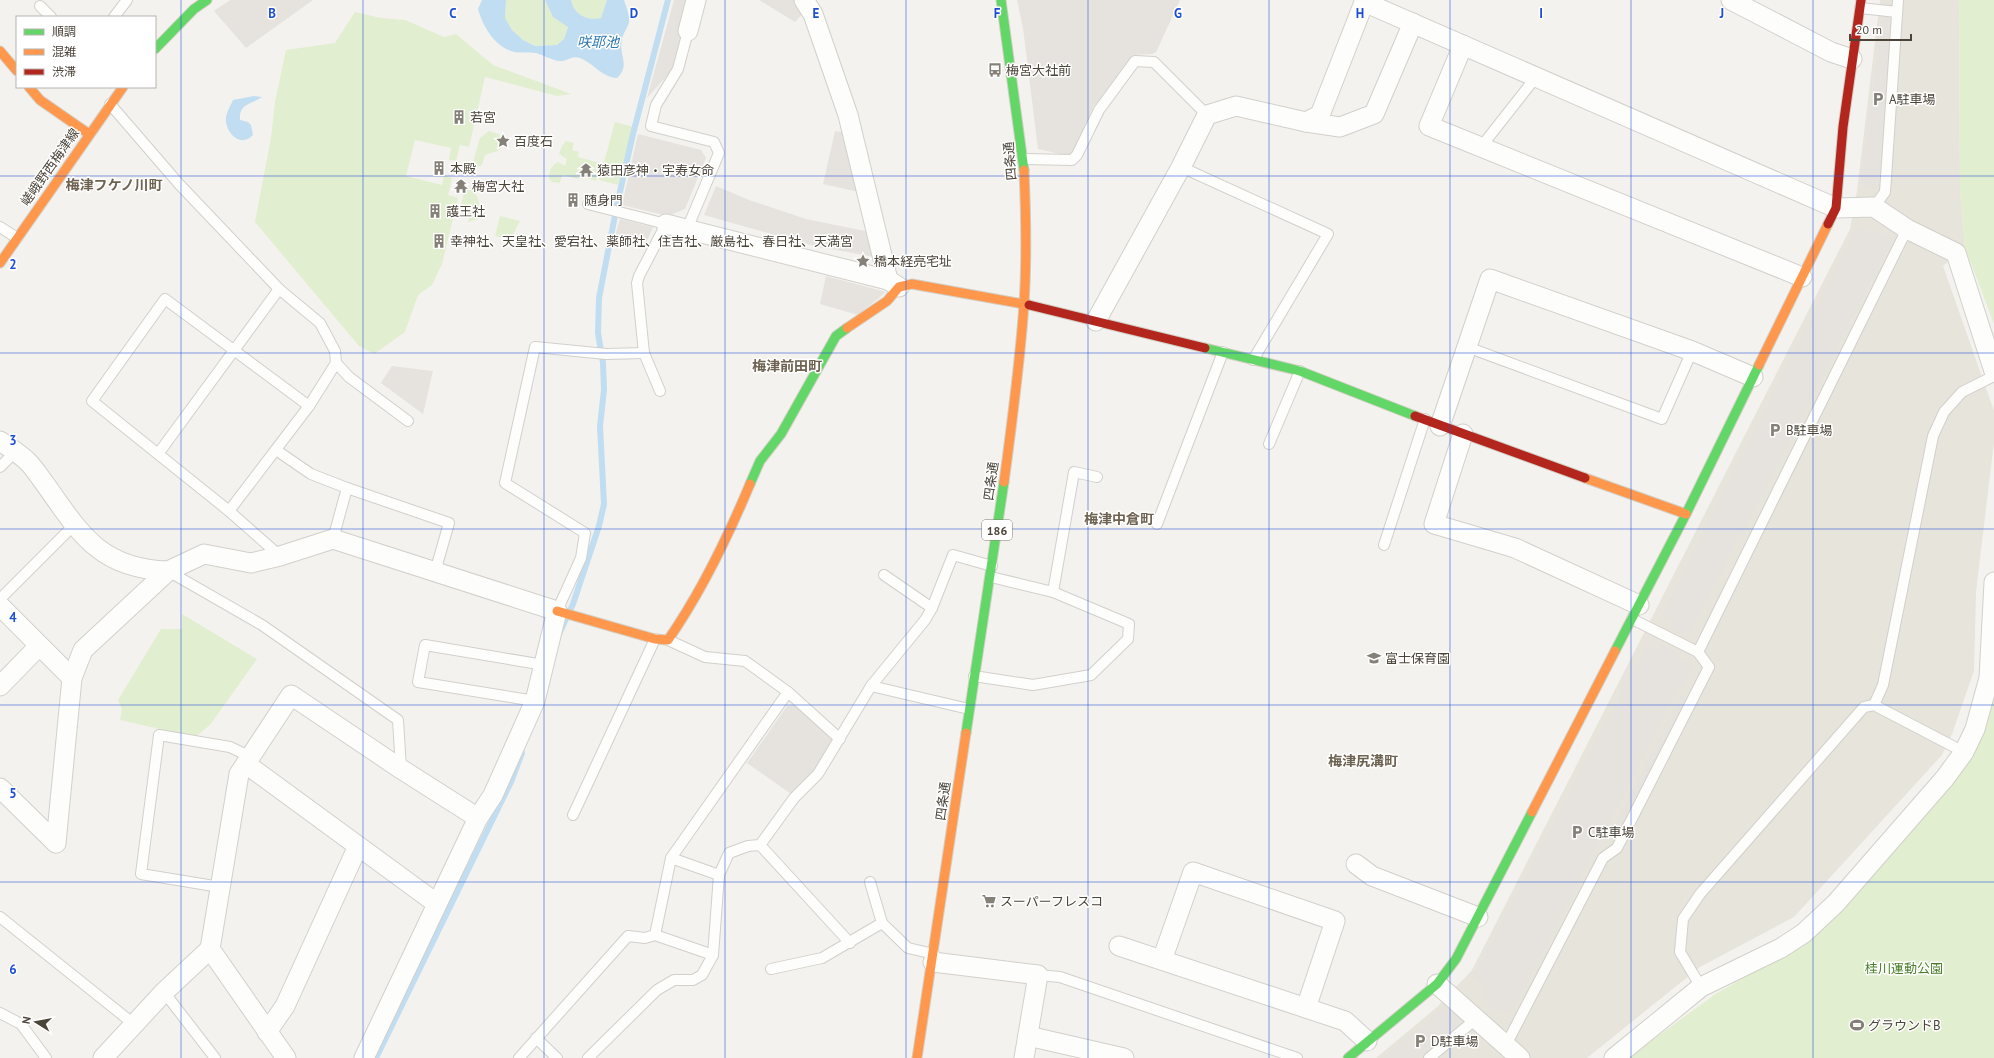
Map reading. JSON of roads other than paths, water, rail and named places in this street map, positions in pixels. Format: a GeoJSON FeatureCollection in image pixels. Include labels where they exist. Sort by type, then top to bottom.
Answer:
{"type":"FeatureCollection","features":[{"type":"Feature","properties":{"kind":"street"},"geometry":{"type":"LineString","coordinates":[[156,48],[194,9],[207,0]]}},
{"type":"Feature","properties":{"kind":"street"},"geometry":{"type":"LineString","coordinates":[[688,31],[696,0]]}},
{"type":"Feature","properties":{"kind":"street"},"geometry":{"type":"LineString","coordinates":[[0,788],[56,843],[72,678],[83,650],[168,571],[204,554],[251,563],[280,556],[334,539],[557,611],[655,639],[668,640],[689,610],[723,547],[760,461],[781,434],[836,336],[887,301],[893,283],[848,115],[814,14],[804,0]]}},
{"type":"Feature","properties":{"kind":"street","name":"四条通"},"geometry":{"type":"LineString","coordinates":[[917,1058],[974,676],[991,577],[1011,433],[1024,304],[1026,232],[1024,159],[1001,0]]}},
{"type":"Feature","properties":{"kind":"street"},"geometry":{"type":"LineString","coordinates":[[1731,0],[1830,52],[1852,59]]}},
{"type":"Feature","properties":{"kind":"street"},"geometry":{"type":"LineString","coordinates":[[1306,122],[1320,115],[1365,1],[1463,46],[1836,208],[1874,207],[1907,229],[1956,253],[1994,371]]}},
{"type":"Feature","properties":{"kind":"street"},"geometry":{"type":"LineString","coordinates":[[1348,1058],[1437,984],[1456,959],[1686,514],[1836,208],[1843,127],[1860,4]]}},
{"type":"Feature","properties":{"kind":"street"},"geometry":{"type":"LineString","coordinates":[[1096,321],[1181,167],[1207,114],[1236,106],[1306,122],[1340,127],[1374,114],[1413,23]]}},
{"type":"Feature","properties":{"kind":"street"},"geometry":{"type":"LineString","coordinates":[[1463,46],[1429,126],[1802,277]]}},
{"type":"Feature","properties":{"kind":"street"},"geometry":{"type":"LineString","coordinates":[[0,51],[16,70]]}},
{"type":"Feature","properties":{"kind":"street"},"geometry":{"type":"LineString","coordinates":[[30,88],[40,100],[89,134]]}},
{"type":"Feature","properties":{"kind":"street","name":"嵯峨野西梅津線"},"geometry":{"type":"LineString","coordinates":[[0,263],[122,88]]}},
{"type":"Feature","properties":{"kind":"street"},"geometry":{"type":"LineString","coordinates":[[666,224],[893,283],[912,284],[1024,304],[1300,371],[1463,434],[1686,514]]}},
{"type":"Feature","properties":{"kind":"street"},"geometry":{"type":"LineString","coordinates":[[1432,422],[1467,348],[1490,279],[1692,352],[1753,377]]}},
{"type":"Feature","properties":{"kind":"street"},"geometry":{"type":"LineString","coordinates":[[1463,434],[1434,524],[1515,548],[1636,612]]}},
{"type":"Feature","properties":{"kind":"street"},"geometry":{"type":"LineString","coordinates":[[7,446],[29,463],[74,526],[97,548],[117,560],[136,568],[168,571]]}},
{"type":"Feature","properties":{"kind":"street"},"geometry":{"type":"LineString","coordinates":[[1614,1058],[1701,986],[1781,948],[1804,933],[1836,902],[1945,778],[1964,752],[1975,729],[1989,678],[1994,582]]}},
{"type":"Feature","properties":{"kind":"street"},"geometry":{"type":"LineString","coordinates":[[0,606],[72,678]]}},
{"type":"Feature","properties":{"kind":"street"},"geometry":{"type":"LineString","coordinates":[[364,1058],[436,903],[478,818],[493,795],[534,701],[557,611]]}},
{"type":"Feature","properties":{"kind":"street"},"geometry":{"type":"LineString","coordinates":[[0,686],[39,646]]}},
{"type":"Feature","properties":{"kind":"street"},"geometry":{"type":"LineString","coordinates":[[104,1058],[164,992],[210,949],[239,774],[291,695],[401,770],[478,818]]}},
{"type":"Feature","properties":{"kind":"street"},"geometry":{"type":"LineString","coordinates":[[249,760],[358,846],[436,903]]}},
{"type":"Feature","properties":{"kind":"street"},"geometry":{"type":"LineString","coordinates":[[267,1032],[285,1006],[358,846]]}},
{"type":"Feature","properties":{"kind":"street"},"geometry":{"type":"LineString","coordinates":[[1356,864],[1372,876],[1478,917]]}},
{"type":"Feature","properties":{"kind":"street"},"geometry":{"type":"LineString","coordinates":[[1162,960],[1193,872],[1335,921],[1306,1008]]}},
{"type":"Feature","properties":{"kind":"street"},"geometry":{"type":"LineString","coordinates":[[1119,946],[1345,1021],[1367,1041]]}},
{"type":"Feature","properties":{"kind":"street"},"geometry":{"type":"LineString","coordinates":[[210,949],[286,1058]]}},
{"type":"Feature","properties":{"kind":"street"},"geometry":{"type":"LineString","coordinates":[[933,958],[1038,975],[1024,1058]]}},
{"type":"Feature","properties":{"kind":"street"},"geometry":{"type":"LineString","coordinates":[[1437,984],[1520,1058]]}},
{"type":"Feature","properties":{"kind":"street"},"geometry":{"type":"LineString","coordinates":[[1028,1036],[1124,1058]]}},
{"type":"Feature","properties":{"kind":"lane"},"geometry":{"type":"LineString","coordinates":[[115,16],[126,0]]}},
{"type":"Feature","properties":{"kind":"lane"},"geometry":{"type":"LineString","coordinates":[[184,0],[194,9]]}},
{"type":"Feature","properties":{"kind":"lane"},"geometry":{"type":"LineString","coordinates":[[1874,207],[1884,192],[1898,0]]}},
{"type":"Feature","properties":{"kind":"lane"},"geometry":{"type":"LineString","coordinates":[[1860,4],[1898,12]]}},
{"type":"Feature","properties":{"kind":"lane"},"geometry":{"type":"LineString","coordinates":[[40,6],[50,16]]}},
{"type":"Feature","properties":{"kind":"lane"},"geometry":{"type":"LineString","coordinates":[[687,229],[719,153],[714,142],[652,126],[656,105],[678,69],[688,31]]}},
{"type":"Feature","properties":{"kind":"lane"},"geometry":{"type":"LineString","coordinates":[[1024,159],[1072,160],[1077,155],[1098,110],[1135,61],[1154,62],[1207,114]]}},
{"type":"Feature","properties":{"kind":"lane"},"geometry":{"type":"LineString","coordinates":[[1481,147],[1536,77]]}},
{"type":"Feature","properties":{"kind":"lane"},"geometry":{"type":"LineString","coordinates":[[110,104],[180,184],[279,289],[320,323],[334,351],[336,363],[349,377],[408,421]]}},
{"type":"Feature","properties":{"kind":"lane"},"geometry":{"type":"LineString","coordinates":[[1181,167],[1328,234],[1253,360]]}},
{"type":"Feature","properties":{"kind":"lane"},"geometry":{"type":"LineString","coordinates":[[588,204],[666,224],[639,276],[638,283],[644,353],[660,391]]}},
{"type":"Feature","properties":{"kind":"lane"},"geometry":{"type":"LineString","coordinates":[[0,227],[17,238]]}},
{"type":"Feature","properties":{"kind":"lane"},"geometry":{"type":"LineString","coordinates":[[1698,652],[1907,229]]}},
{"type":"Feature","properties":{"kind":"lane"},"geometry":{"type":"LineString","coordinates":[[158,454],[279,289]]}},
{"type":"Feature","properties":{"kind":"lane"},"geometry":{"type":"LineString","coordinates":[[280,556],[229,512],[92,401],[165,299],[309,406]]}},
{"type":"Feature","properties":{"kind":"lane"},"geometry":{"type":"LineString","coordinates":[[557,611],[581,558],[585,533],[505,483],[535,347],[606,354],[644,353]]}},
{"type":"Feature","properties":{"kind":"lane"},"geometry":{"type":"LineString","coordinates":[[1467,348],[1662,419],[1692,352]]}},
{"type":"Feature","properties":{"kind":"lane"},"geometry":{"type":"LineString","coordinates":[[1157,524],[1223,352]]}},
{"type":"Feature","properties":{"kind":"lane"},"geometry":{"type":"LineString","coordinates":[[229,512],[309,406],[336,363]]}},
{"type":"Feature","properties":{"kind":"lane"},"geometry":{"type":"LineString","coordinates":[[1269,444],[1300,371]]}},
{"type":"Feature","properties":{"kind":"lane"},"geometry":{"type":"LineString","coordinates":[[1874,705],[1883,685],[1933,436],[1944,412],[1962,392],[1994,376]]}},
{"type":"Feature","properties":{"kind":"lane"},"geometry":{"type":"LineString","coordinates":[[1384,546],[1432,422]]}},
{"type":"Feature","properties":{"kind":"lane"},"geometry":{"type":"LineString","coordinates":[[0,467],[7,446]]}},
{"type":"Feature","properties":{"kind":"lane"},"geometry":{"type":"LineString","coordinates":[[276,450],[311,474],[346,488],[449,523],[435,572]]}},
{"type":"Feature","properties":{"kind":"lane"},"geometry":{"type":"LineString","coordinates":[[1053,592],[1074,472],[1097,478]]}},
{"type":"Feature","properties":{"kind":"lane"},"geometry":{"type":"LineString","coordinates":[[334,539],[346,488]]}},
{"type":"Feature","properties":{"kind":"lane"},"geometry":{"type":"LineString","coordinates":[[0,599],[74,526]]}},
{"type":"Feature","properties":{"kind":"lane"},"geometry":{"type":"LineString","coordinates":[[588,1058],[657,990],[674,980],[694,980],[702,976],[712,955],[719,875],[729,853],[748,846],[760,845],[794,798],[818,774],[871,686],[925,620],[932,608],[952,555],[992,566]]}},
{"type":"Feature","properties":{"kind":"lane"},"geometry":{"type":"LineString","coordinates":[[168,571],[262,625],[398,720],[401,770]]}},
{"type":"Feature","properties":{"kind":"lane"},"geometry":{"type":"LineString","coordinates":[[884,575],[932,608]]}},
{"type":"Feature","properties":{"kind":"lane"},"geometry":{"type":"LineString","coordinates":[[974,676],[1033,685],[1091,675],[1128,639],[1129,624],[1053,592],[991,577]]}},
{"type":"Feature","properties":{"kind":"lane"},"geometry":{"type":"LineString","coordinates":[[1506,1045],[1603,858],[1617,848],[1709,668],[1698,652],[1636,612]]}},
{"type":"Feature","properties":{"kind":"lane"},"geometry":{"type":"LineString","coordinates":[[573,815],[655,639]]}},
{"type":"Feature","properties":{"kind":"lane"},"geometry":{"type":"LineString","coordinates":[[668,640],[705,657],[744,661],[788,692],[840,739]]}},
{"type":"Feature","properties":{"kind":"lane"},"geometry":{"type":"LineString","coordinates":[[534,701],[418,682],[425,645],[544,665]]}},
{"type":"Feature","properties":{"kind":"lane"},"geometry":{"type":"LineString","coordinates":[[871,686],[969,709]]}},
{"type":"Feature","properties":{"kind":"lane"},"geometry":{"type":"LineString","coordinates":[[655,935],[671,858],[788,692]]}},
{"type":"Feature","properties":{"kind":"lane"},"geometry":{"type":"LineString","coordinates":[[1701,986],[1680,952],[1683,919],[1700,894],[1864,707],[1874,705],[1964,752]]}},
{"type":"Feature","properties":{"kind":"lane"},"geometry":{"type":"LineString","coordinates":[[220,888],[141,874],[159,735],[230,747],[249,760]]}},
{"type":"Feature","properties":{"kind":"lane"},"geometry":{"type":"LineString","coordinates":[[760,845],[850,943]]}},
{"type":"Feature","properties":{"kind":"lane"},"geometry":{"type":"LineString","coordinates":[[671,858],[719,875]]}},
{"type":"Feature","properties":{"kind":"lane"},"geometry":{"type":"LineString","coordinates":[[870,882],[882,923],[908,948],[933,958]]}},
{"type":"Feature","properties":{"kind":"lane"},"geometry":{"type":"LineString","coordinates":[[0,917],[135,1025]]}},
{"type":"Feature","properties":{"kind":"lane"},"geometry":{"type":"LineString","coordinates":[[771,969],[822,958],[882,923]]}},
{"type":"Feature","properties":{"kind":"lane"},"geometry":{"type":"LineString","coordinates":[[519,1058],[628,936],[645,938],[655,935],[712,955]]}},
{"type":"Feature","properties":{"kind":"lane"},"geometry":{"type":"LineString","coordinates":[[1038,975],[1060,977],[1297,1058]]}},
{"type":"Feature","properties":{"kind":"lane"},"geometry":{"type":"LineString","coordinates":[[164,992],[215,1058]]}},
{"type":"Feature","properties":{"kind":"lane"},"geometry":{"type":"LineString","coordinates":[[0,1013],[21,1024],[46,1058]]}},
{"type":"Feature","properties":{"kind":"lane"},"geometry":{"type":"LineString","coordinates":[[1429,1058],[1476,1019]]}},
{"type":"Feature","properties":{"kind":"lane"},"geometry":{"type":"LineString","coordinates":[[536,1038],[557,1058]]}},
{"type":"Feature","properties":{"kind":"water","name":"咲耶池"},"geometry":{"type":"Polygon","coordinates":[[[482,0],[506,0],[505,18],[512,30],[523,40],[535,46],[557,45],[564,39],[568,27],[553,17],[545,0],[571,0],[575,10],[578,13],[586,18],[596,19],[601,18],[607,0],[624,0],[628,11],[629,20],[621,44],[624,64],[621,73],[617,78],[607,76],[585,60],[577,57],[559,61],[536,53],[514,52],[501,46],[491,35],[480,16],[478,9],[482,0]]]}},
{"type":"Feature","properties":{"kind":"water"},"geometry":{"type":"Polygon","coordinates":[[[254,96],[262,97],[246,105],[241,110],[240,114],[240,120],[248,122],[251,125],[253,135],[244,140],[240,140],[230,132],[227,127],[227,113],[233,100],[254,96]]]}},
{"type":"Feature","properties":{"kind":"waterway"},"geometry":{"type":"LineString","coordinates":[[559,634],[573,604],[599,526],[604,504],[600,426],[604,390],[603,363],[598,333],[599,298],[617,205],[633,134],[668,0]]}},
{"type":"Feature","properties":{"kind":"waterway"},"geometry":{"type":"LineString","coordinates":[[376,1058],[511,782],[522,753]]}},
{"type":"Feature","properties":{"kind":"place","name":"梅宮大社前"},"geometry":{"type":"Point","coordinates":[995,70]}},
{"type":"Feature","properties":{"kind":"place","name":"A駐車場"},"geometry":{"type":"Point","coordinates":[1878,99]}},
{"type":"Feature","properties":{"kind":"place","name":"若宮"},"geometry":{"type":"Point","coordinates":[459,117]}},
{"type":"Feature","properties":{"kind":"place","name":"百度石"},"geometry":{"type":"Point","coordinates":[503,141]}},
{"type":"Feature","properties":{"kind":"place","name":"本殿"},"geometry":{"type":"Point","coordinates":[439,168]}},
{"type":"Feature","properties":{"kind":"place","name":"猿田彦神・宇寿女命"},"geometry":{"type":"Point","coordinates":[586,170]}},
{"type":"Feature","properties":{"kind":"place","name":"梅宮大社"},"geometry":{"type":"Point","coordinates":[461,186]}},
{"type":"Feature","properties":{"kind":"place","name":"随身門"},"geometry":{"type":"Point","coordinates":[573,200]}},
{"type":"Feature","properties":{"kind":"place","name":"護王社"},"geometry":{"type":"Point","coordinates":[435,211]}},
{"type":"Feature","properties":{"kind":"place","name":"幸神社、天皇社、愛宕社、薬師社、住吉社、厳島社、春日社、天満宮"},"geometry":{"type":"Point","coordinates":[439,241]}},
{"type":"Feature","properties":{"kind":"place","name":"橋本経亮宅址"},"geometry":{"type":"Point","coordinates":[863,261]}},
{"type":"Feature","properties":{"kind":"place","name":"B駐車場"},"geometry":{"type":"Point","coordinates":[1775,430]}},
{"type":"Feature","properties":{"kind":"place","name":"富士保育園"},"geometry":{"type":"Point","coordinates":[1374,658]}},
{"type":"Feature","properties":{"kind":"place","name":"C駐車場"},"geometry":{"type":"Point","coordinates":[1577,832]}},
{"type":"Feature","properties":{"kind":"place","name":"スーパーフレスコ"},"geometry":{"type":"Point","coordinates":[989,901]}},
{"type":"Feature","properties":{"kind":"place","name":"グラウンドB"},"geometry":{"type":"Point","coordinates":[1857,1025]}},
{"type":"Feature","properties":{"kind":"place","name":"D駐車場"},"geometry":{"type":"Point","coordinates":[1420,1041]}},
{"type":"Feature","properties":{"kind":"district","name":"梅津フケノ川町"},"geometry":{"type":"Point","coordinates":[114,185]}},
{"type":"Feature","properties":{"kind":"district","name":"梅津前田町"},"geometry":{"type":"Point","coordinates":[787,366]}},
{"type":"Feature","properties":{"kind":"district","name":"梅津中倉町"},"geometry":{"type":"Point","coordinates":[1119,519]}},
{"type":"Feature","properties":{"kind":"district","name":"梅津尻溝町"},"geometry":{"type":"Point","coordinates":[1363,761]}},
{"type":"Feature","properties":{"kind":"park label","name":"桂川運動公園"},"geometry":{"type":"Point","coordinates":[1904,968]}}]}
